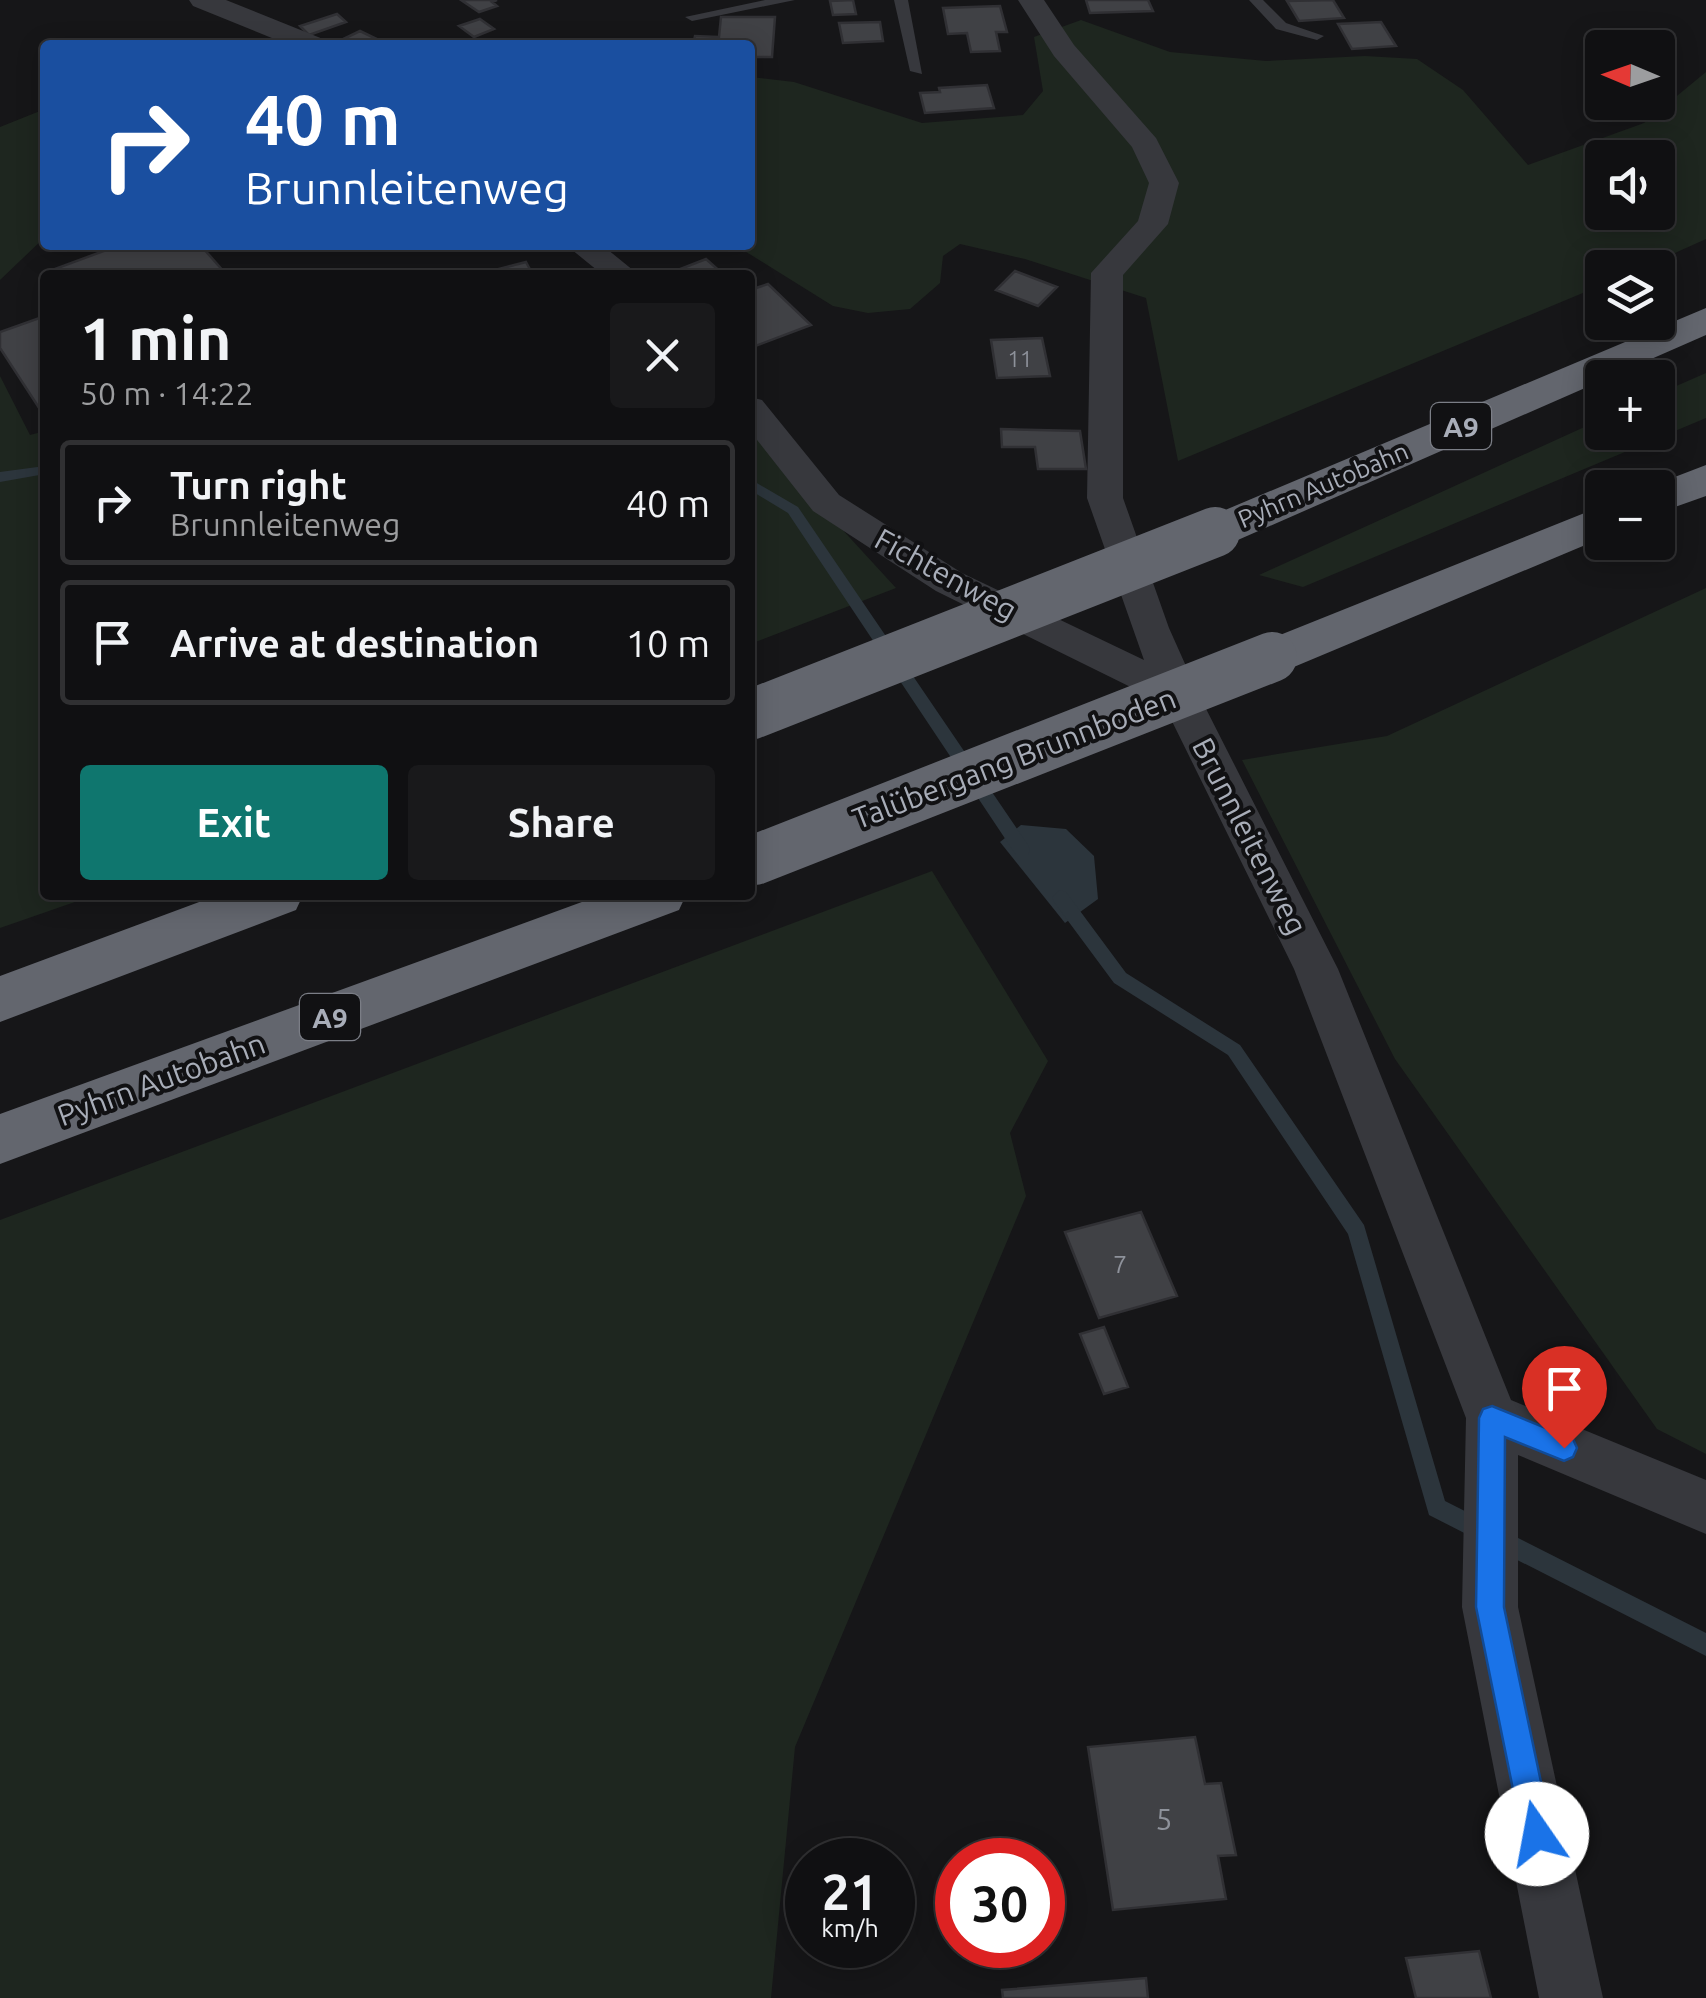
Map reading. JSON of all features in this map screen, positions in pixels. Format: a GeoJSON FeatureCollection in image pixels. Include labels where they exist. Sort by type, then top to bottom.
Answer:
{"type":"FeatureCollection","features":[{"type":"Feature","properties":{"kind":"highway","name":"Pyhrn Autobahn"},"geometry":{"type":"LineString","coordinates":[[755,713],[1215,532],[1706,320]]}},
{"type":"Feature","properties":{"kind":"highway"},"geometry":{"type":"LineString","coordinates":[[1675,492],[1706,479]]}},
{"type":"Feature","properties":{"kind":"highway","name":"Talübergang Brunnboden"},"geometry":{"type":"LineString","coordinates":[[755,860],[1585,529]]}},
{"type":"Feature","properties":{"kind":"highway"},"geometry":{"type":"LineString","coordinates":[[0,999],[264,900]]}},
{"type":"Feature","properties":{"kind":"highway","name":"Pyhrn Autobahn"},"geometry":{"type":"LineString","coordinates":[[0,1139],[646,900]]}},
{"type":"Feature","properties":{"kind":"street"},"geometry":{"type":"LineString","coordinates":[[202,0],[302,40]]}},
{"type":"Feature","properties":{"kind":"street","name":"Brunnleitenweg"},"geometry":{"type":"LineString","coordinates":[[1031,0],[1064,50],[1146,144],[1164,183],[1153,224],[1106,273],[1105,498],[1150,628],[1178,693],[1316,969],[1492,1418],[1490,1607],[1572,1998]]}},
{"type":"Feature","properties":{"kind":"street"},"geometry":{"type":"LineString","coordinates":[[589,250],[616,270]]}},
{"type":"Feature","properties":{"kind":"street","name":"Fichtenweg"},"geometry":{"type":"LineString","coordinates":[[755,414],[826,503],[950,582],[1178,693]]}},
{"type":"Feature","properties":{"kind":"street"},"geometry":{"type":"LineString","coordinates":[[1492,1418],[1706,1507]]}},
{"type":"Feature","properties":{"kind":"lane"},"geometry":{"type":"LineString","coordinates":[[692,17],[788,0]]}},
{"type":"Feature","properties":{"kind":"lane"},"geometry":{"type":"LineString","coordinates":[[902,0],[917,71]]}},
{"type":"Feature","properties":{"kind":"lane"},"geometry":{"type":"LineString","coordinates":[[1256,0],[1281,26],[1317,36]]}},
{"type":"Feature","properties":{"kind":"shaded area"},"geometry":{"type":"Polygon","coordinates":[[[1081,20],[1170,52],[1266,61],[1365,56],[1417,59],[1463,90],[1528,165],[1585,144],[1585,230],[1675,230],[1675,140],[1597,140],[1648,120],[1675,120],[1675,98],[1706,72],[1706,239],[1675,253],[1585,250],[1585,292],[1178,461],[1146,298],[1025,259],[960,244],[943,256],[940,283],[910,309],[868,313],[833,306],[743,250],[755,250],[755,78],[794,82],[922,123],[1023,115],[1043,91],[1034,37],[1081,20]]]}},
{"type":"Feature","properties":{"kind":"shaded area"},"geometry":{"type":"Polygon","coordinates":[[[40,111],[40,242],[0,280],[0,127],[40,111]]]}},
{"type":"Feature","properties":{"kind":"shaded area"},"geometry":{"type":"Polygon","coordinates":[[[1706,373],[1706,418],[1675,431],[1675,387],[1706,373]]]}},
{"type":"Feature","properties":{"kind":"shaded area"},"geometry":{"type":"Polygon","coordinates":[[[0,376],[30,435],[40,432],[40,900],[81,900],[0,928],[0,376]]]}},
{"type":"Feature","properties":{"kind":"shaded area"},"geometry":{"type":"Polygon","coordinates":[[[1585,427],[1585,450],[1630,450],[1303,587],[1259,575],[1585,427]]]}},
{"type":"Feature","properties":{"kind":"shaded area"},"geometry":{"type":"Polygon","coordinates":[[[755,434],[896,588],[755,642],[755,434]]]}},
{"type":"Feature","properties":{"kind":"shaded area"},"geometry":{"type":"Polygon","coordinates":[[[1706,588],[1706,1454],[1657,1429],[1395,1059],[1242,760],[1387,736],[1706,588]]]}},
{"type":"Feature","properties":{"kind":"shaded area"},"geometry":{"type":"Polygon","coordinates":[[[1021,825],[1066,829],[1094,856],[1098,899],[1065,923],[1000,842],[1021,825]]]}},
{"type":"Feature","properties":{"kind":"shaded area"},"geometry":{"type":"Polygon","coordinates":[[[932,871],[1048,1061],[1010,1133],[1026,1196],[795,1747],[771,1998],[0,1998],[0,1220],[932,871]]]}},
{"type":"Feature","properties":{"kind":"building"},"geometry":{"type":"Polygon","coordinates":[[[461,0],[497,0],[492,2],[497,6],[479,12],[461,0]]]}},
{"type":"Feature","properties":{"kind":"building"},"geometry":{"type":"Polygon","coordinates":[[[853,0],[856,14],[833,15],[830,1],[853,0]]]}},
{"type":"Feature","properties":{"kind":"building"},"geometry":{"type":"Polygon","coordinates":[[[1086,0],[1148,0],[1153,11],[1090,13],[1086,0]]]}},
{"type":"Feature","properties":{"kind":"building"},"geometry":{"type":"Polygon","coordinates":[[[1333,0],[1344,18],[1299,21],[1287,1],[1333,0]]]}},
{"type":"Feature","properties":{"kind":"building"},"geometry":{"type":"Polygon","coordinates":[[[1000,6],[1007,32],[996,32],[1000,51],[971,52],[967,33],[948,34],[943,8],[1000,6]]]}},
{"type":"Feature","properties":{"kind":"building"},"geometry":{"type":"Polygon","coordinates":[[[337,14],[346,22],[309,35],[300,26],[337,14]]]}},
{"type":"Feature","properties":{"kind":"building"},"geometry":{"type":"Polygon","coordinates":[[[721,17],[775,17],[772,57],[755,57],[755,40],[694,40],[695,36],[719,37],[721,17]]]}},
{"type":"Feature","properties":{"kind":"building"},"geometry":{"type":"Polygon","coordinates":[[[480,19],[494,29],[474,37],[459,26],[480,19]]]}},
{"type":"Feature","properties":{"kind":"building"},"geometry":{"type":"Polygon","coordinates":[[[880,22],[883,41],[843,43],[839,23],[880,22]]]}},
{"type":"Feature","properties":{"kind":"building"},"geometry":{"type":"Polygon","coordinates":[[[1381,22],[1396,46],[1352,49],[1338,24],[1381,22]]]}},
{"type":"Feature","properties":{"kind":"building"},"geometry":{"type":"Polygon","coordinates":[[[360,31],[379,40],[341,40],[360,31]]]}},
{"type":"Feature","properties":{"kind":"building"},"geometry":{"type":"Polygon","coordinates":[[[987,85],[994,108],[925,113],[920,93],[987,85]]]}},
{"type":"Feature","properties":{"kind":"building"},"geometry":{"type":"Polygon","coordinates":[[[106,250],[205,250],[222,270],[52,270],[106,250]]]}},
{"type":"Feature","properties":{"kind":"building"},"geometry":{"type":"Polygon","coordinates":[[[706,259],[718,270],[678,270],[706,259]]]}},
{"type":"Feature","properties":{"kind":"building"},"geometry":{"type":"Polygon","coordinates":[[[526,262],[530,270],[495,270],[526,262]]]}},
{"type":"Feature","properties":{"kind":"building"},"geometry":{"type":"Polygon","coordinates":[[[1015,271],[1057,287],[1038,306],[996,290],[1015,271]]]}},
{"type":"Feature","properties":{"kind":"building"},"geometry":{"type":"Polygon","coordinates":[[[768,284],[811,325],[755,346],[755,288],[768,284]]]}},
{"type":"Feature","properties":{"kind":"building"},"geometry":{"type":"Polygon","coordinates":[[[40,318],[40,409],[0,348],[0,332],[40,318]]]}},
{"type":"Feature","properties":{"kind":"building"},"geometry":{"type":"Polygon","coordinates":[[[1042,338],[1050,376],[997,378],[991,340],[1042,338]]]}},
{"type":"Feature","properties":{"kind":"building"},"geometry":{"type":"Polygon","coordinates":[[[1001,429],[1080,431],[1086,469],[1038,469],[1035,447],[1002,447],[1001,429]]]}},
{"type":"Feature","properties":{"kind":"building"},"geometry":{"type":"Polygon","coordinates":[[[1141,1212],[1177,1296],[1099,1318],[1065,1232],[1141,1212]]]}},
{"type":"Feature","properties":{"kind":"building"},"geometry":{"type":"Polygon","coordinates":[[[1104,1327],[1128,1387],[1104,1394],[1080,1334],[1104,1327]]]}},
{"type":"Feature","properties":{"kind":"building"},"geometry":{"type":"Polygon","coordinates":[[[1195,1737],[1205,1784],[1221,1783],[1236,1855],[1218,1856],[1226,1899],[1113,1910],[1088,1747],[1195,1737]]]}},
{"type":"Feature","properties":{"kind":"building"},"geometry":{"type":"Polygon","coordinates":[[[1479,1951],[1491,1998],[1416,1998],[1406,1958],[1479,1951]]]}},
{"type":"Feature","properties":{"kind":"building"},"geometry":{"type":"Polygon","coordinates":[[[1146,1978],[1148,1998],[1003,1998],[1002,1990],[1146,1978]]]}},
{"type":"Feature","properties":{"kind":"waterway"},"geometry":{"type":"LineString","coordinates":[[0,477],[40,471]]}},
{"type":"Feature","properties":{"kind":"waterway"},"geometry":{"type":"LineString","coordinates":[[755,487],[793,510],[1022,850]]}},
{"type":"Feature","properties":{"kind":"waterway"},"geometry":{"type":"LineString","coordinates":[[1060,897],[1120,978],[1234,1050],[1357,1231],[1436,1508],[1706,1645]]}},
{"type":"Feature","properties":{"kind":"route"},"geometry":{"type":"LineString","coordinates":[[1537,1834],[1490,1607],[1492,1418],[1564,1448]]}}]}
